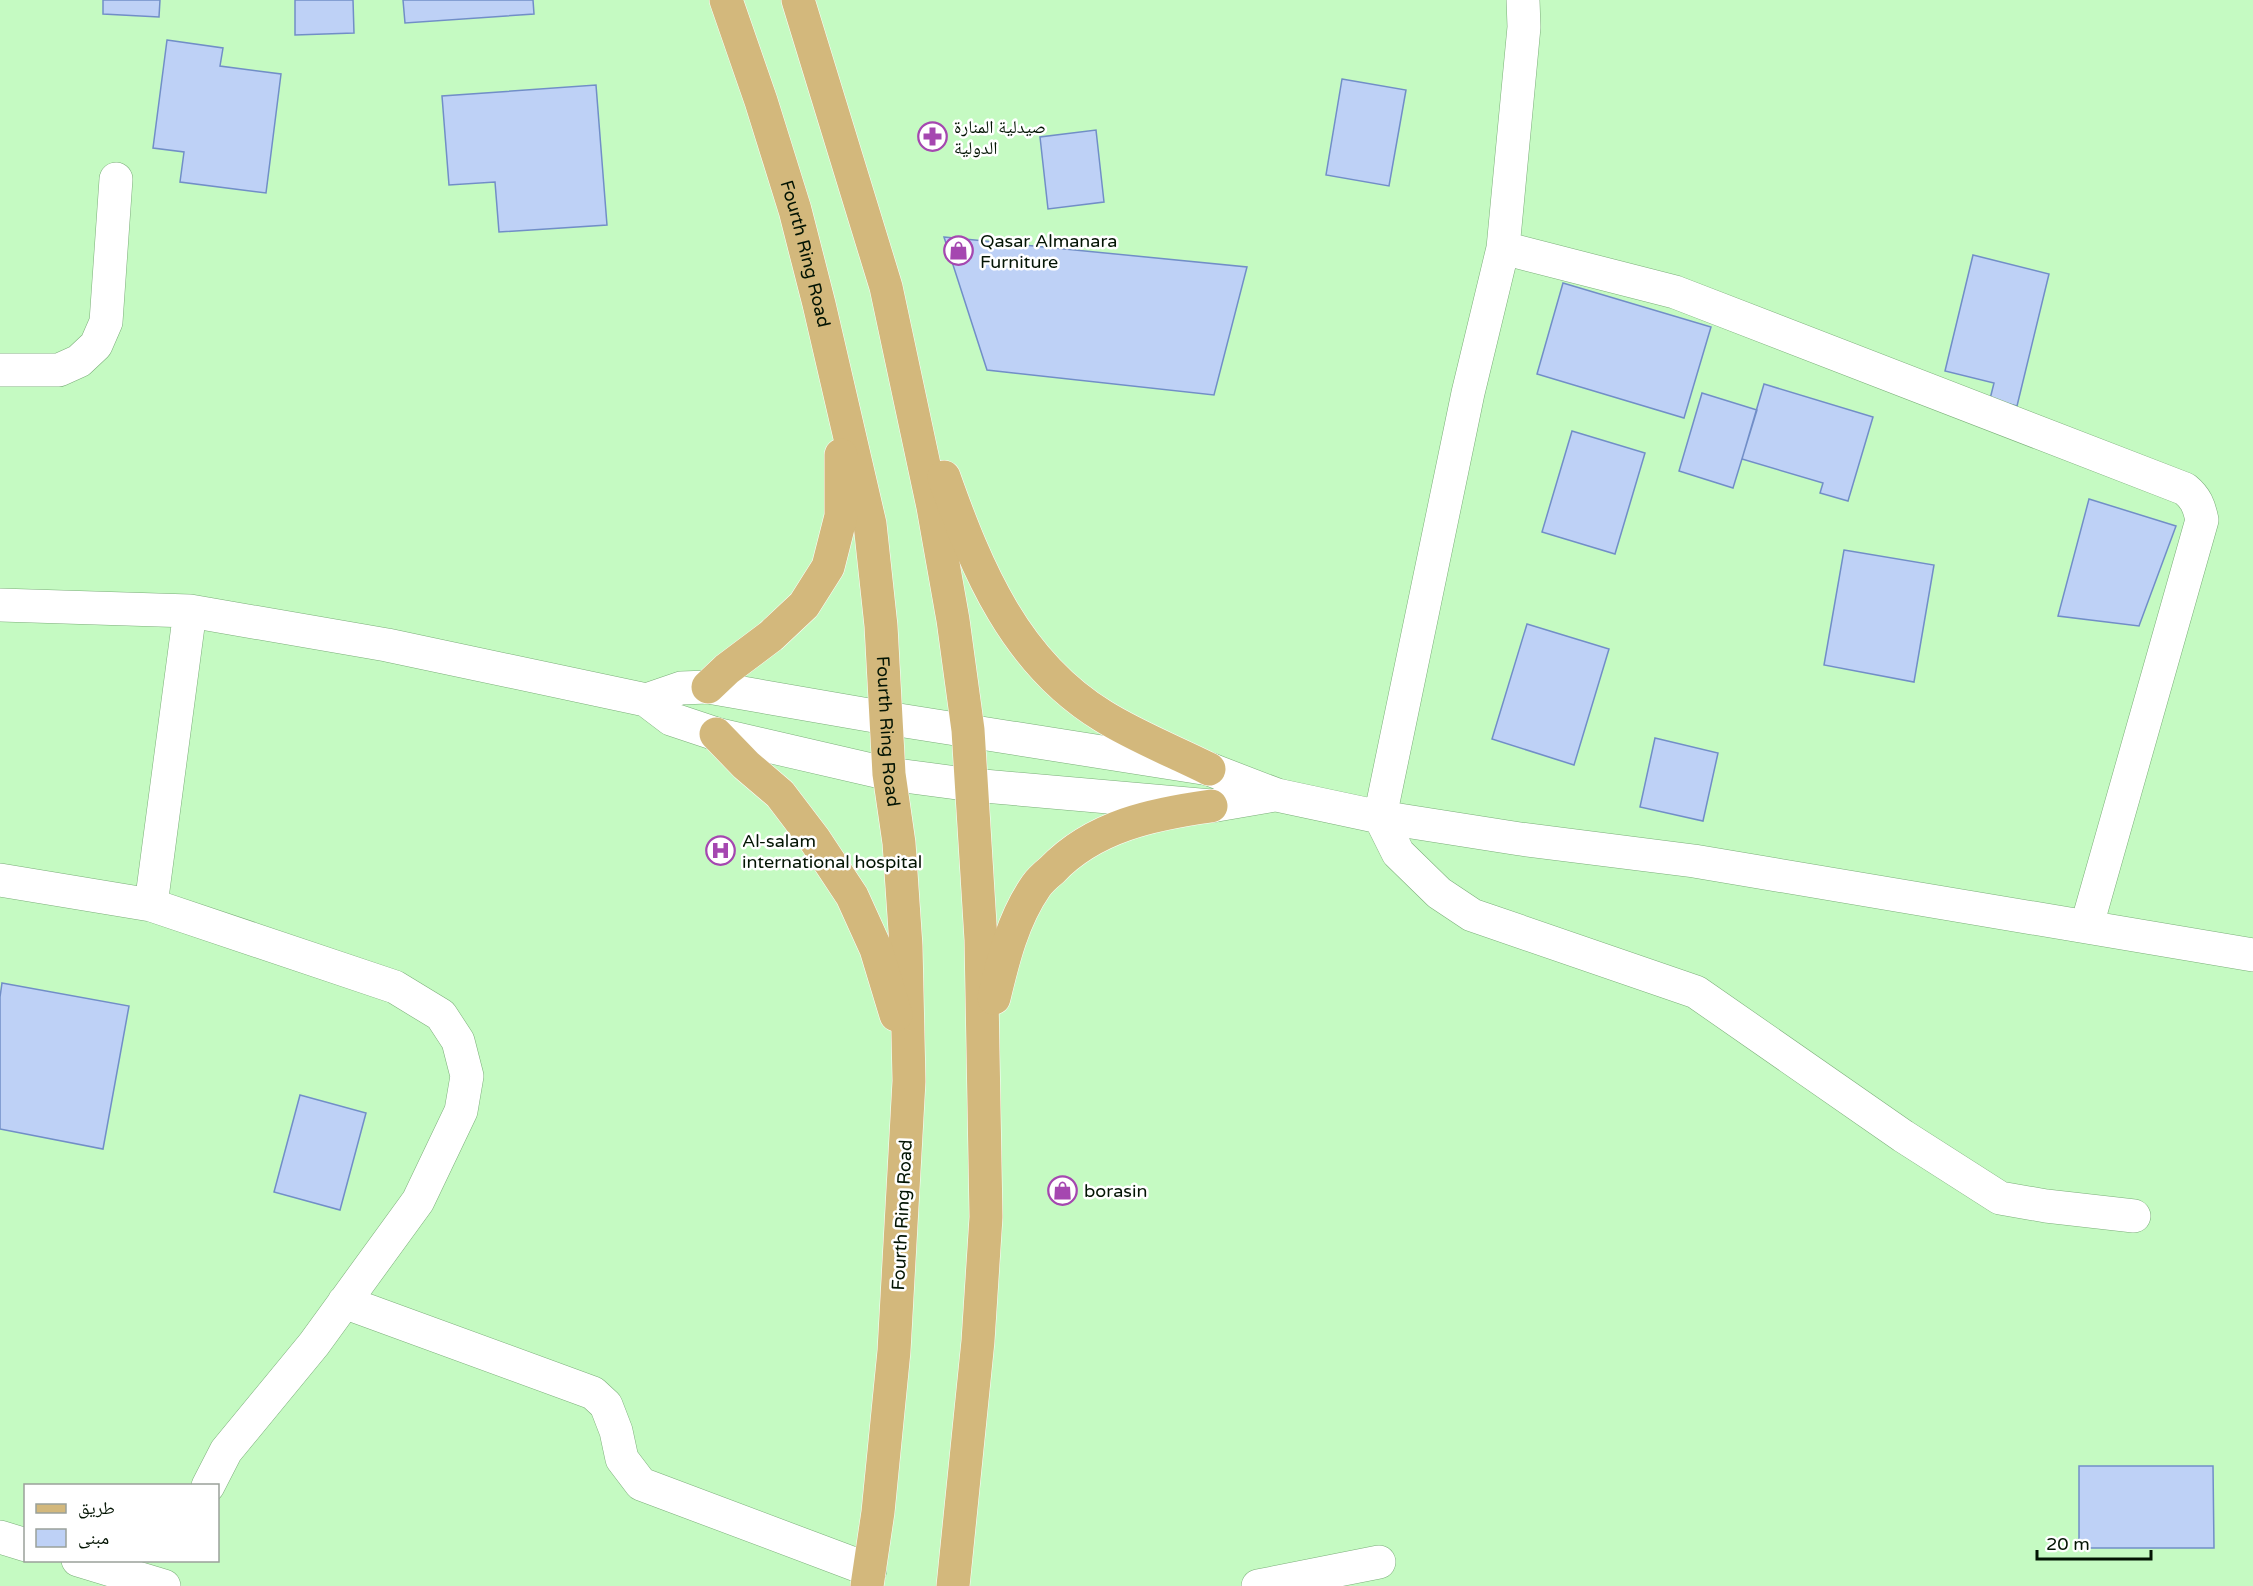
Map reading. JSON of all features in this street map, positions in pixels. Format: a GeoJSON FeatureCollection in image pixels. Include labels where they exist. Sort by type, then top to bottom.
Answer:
{"type":"FeatureCollection","features":[{"type":"Feature","properties":{"kind":"main road","name":"Fourth Ring Road"},"geometry":{"type":"LineString","coordinates":[[726,0],[795,210],[870,524],[881,626],[889,774],[899,843],[906,946],[909,1081],[894,1352],[878,1512],[868,1578]]}},
{"type":"Feature","properties":{"kind":"main road"},"geometry":{"type":"LineString","coordinates":[[798,0],[886,287],[910,393],[953,620],[968,730],[981,940],[986,1217],[978,1341],[953,1586]]}},
{"type":"Feature","properties":{"kind":"main road"},"geometry":{"type":"LineString","coordinates":[[910,393],[982,577],[1015,632],[1058,683],[1103,716],[1209,769]]}},
{"type":"Feature","properties":{"kind":"main road"},"geometry":{"type":"LineString","coordinates":[[708,687],[727,669],[771,636],[804,605],[828,567],[841,516],[844,408]]}},
{"type":"Feature","properties":{"kind":"main road"},"geometry":{"type":"LineString","coordinates":[[716,734],[746,765],[780,794],[815,840],[852,896],[876,950],[895,1008],[909,1081]]}},
{"type":"Feature","properties":{"kind":"main road"},"geometry":{"type":"LineString","coordinates":[[983,1047],[1002,964],[1017,921],[1036,886],[1062,859],[1095,836],[1135,820],[1211,806]]}},
{"type":"Feature","properties":{"kind":"street"},"geometry":{"type":"LineString","coordinates":[[1523,0],[1524,27],[1503,248],[1468,393],[1380,817],[1398,853],[1439,893],[1472,915],[1696,992],[1903,1136],[2000,1198],[2133,1216]]}},
{"type":"Feature","properties":{"kind":"street"},"geometry":{"type":"LineString","coordinates":[[0,370],[59,370],[79,360],[96,345],[106,322],[116,179]]}},
{"type":"Feature","properties":{"kind":"street"},"geometry":{"type":"LineString","coordinates":[[1503,248],[1675,292],[2185,489],[2193,495],[2199,506],[2202,520],[2087,925]]}},
{"type":"Feature","properties":{"kind":"street"},"geometry":{"type":"LineString","coordinates":[[0,605],[190,611],[387,645],[646,700],[671,719],[716,734],[889,774],[972,785],[1211,806],[1277,795]]}},
{"type":"Feature","properties":{"kind":"street"},"geometry":{"type":"LineString","coordinates":[[151,905],[190,611]]}},
{"type":"Feature","properties":{"kind":"street"},"geometry":{"type":"LineString","coordinates":[[646,700],[681,688],[708,687],[886,718],[1209,769],[1277,795],[1380,817],[1694,861],[2087,925],[2253,955]]}},
{"type":"Feature","properties":{"kind":"street"},"geometry":{"type":"LineString","coordinates":[[0,880],[151,905],[395,987],[441,1015],[459,1041],[467,1076],[461,1111],[418,1201],[314,1344],[226,1451],[209,1484]]}},
{"type":"Feature","properties":{"kind":"street"},"geometry":{"type":"LineString","coordinates":[[344,1302],[593,1393],[606,1406],[616,1431],[622,1459],[641,1484],[868,1578]]}},
{"type":"Feature","properties":{"kind":"street"},"geometry":{"type":"LineString","coordinates":[[0,1538],[24,1544]]}},
{"type":"Feature","properties":{"kind":"street"},"geometry":{"type":"LineString","coordinates":[[87,1562],[159,1579]]}},
{"type":"Feature","properties":{"kind":"street"},"geometry":{"type":"LineString","coordinates":[[1258,1586],[1379,1562]]}},
{"type":"Feature","properties":{"kind":"building"},"geometry":{"type":"Polygon","coordinates":[[[103,0],[160,0],[159,17],[103,14],[103,0]]]}},
{"type":"Feature","properties":{"kind":"building"},"geometry":{"type":"Polygon","coordinates":[[[295,0],[353,0],[354,33],[295,35],[295,0]]]}},
{"type":"Feature","properties":{"kind":"building"},"geometry":{"type":"Polygon","coordinates":[[[403,0],[533,0],[534,14],[405,23],[403,0]]]}},
{"type":"Feature","properties":{"kind":"building"},"geometry":{"type":"Polygon","coordinates":[[[167,40],[223,48],[220,66],[281,74],[266,193],[180,182],[184,152],[153,148],[167,40]]]}},
{"type":"Feature","properties":{"kind":"building"},"geometry":{"type":"Polygon","coordinates":[[[1342,79],[1406,90],[1389,186],[1326,175],[1342,79]]]}},
{"type":"Feature","properties":{"kind":"building"},"geometry":{"type":"Polygon","coordinates":[[[596,85],[607,225],[499,232],[495,182],[449,185],[442,96],[596,85]]]}},
{"type":"Feature","properties":{"kind":"building"},"geometry":{"type":"Polygon","coordinates":[[[1096,130],[1104,202],[1048,209],[1040,137],[1096,130]]]}},
{"type":"Feature","properties":{"kind":"building"},"geometry":{"type":"Polygon","coordinates":[[[944,237],[1247,267],[1214,395],[987,370],[944,237]]]}},
{"type":"Feature","properties":{"kind":"building"},"geometry":{"type":"Polygon","coordinates":[[[1973,255],[2049,274],[2017,406],[1990,399],[1994,383],[1945,371],[1973,255]]]}},
{"type":"Feature","properties":{"kind":"building"},"geometry":{"type":"Polygon","coordinates":[[[1563,283],[1711,327],[1684,418],[1537,374],[1563,283]]]}},
{"type":"Feature","properties":{"kind":"building"},"geometry":{"type":"Polygon","coordinates":[[[1764,384],[1873,417],[1848,501],[1820,493],[1823,483],[1742,459],[1764,384]]]}},
{"type":"Feature","properties":{"kind":"building"},"geometry":{"type":"Polygon","coordinates":[[[1702,393],[1757,410],[1733,488],[1679,471],[1702,393]]]}},
{"type":"Feature","properties":{"kind":"building"},"geometry":{"type":"Polygon","coordinates":[[[1572,431],[1645,453],[1615,554],[1542,532],[1572,431]]]}},
{"type":"Feature","properties":{"kind":"building"},"geometry":{"type":"Polygon","coordinates":[[[2089,499],[2176,526],[2139,626],[2058,616],[2089,499]]]}},
{"type":"Feature","properties":{"kind":"building"},"geometry":{"type":"Polygon","coordinates":[[[1844,550],[1934,565],[1914,682],[1824,665],[1844,550]]]}},
{"type":"Feature","properties":{"kind":"building"},"geometry":{"type":"Polygon","coordinates":[[[1527,624],[1609,649],[1574,765],[1492,739],[1527,624]]]}},
{"type":"Feature","properties":{"kind":"building"},"geometry":{"type":"Polygon","coordinates":[[[1655,738],[1718,753],[1703,821],[1640,807],[1655,738]]]}},
{"type":"Feature","properties":{"kind":"building"},"geometry":{"type":"Polygon","coordinates":[[[2,983],[129,1006],[103,1149],[0,1129],[0,997],[2,983]]]}},
{"type":"Feature","properties":{"kind":"building"},"geometry":{"type":"Polygon","coordinates":[[[300,1095],[366,1113],[340,1210],[274,1192],[300,1095]]]}},
{"type":"Feature","properties":{"kind":"building"},"geometry":{"type":"Polygon","coordinates":[[[2079,1466],[2213,1466],[2214,1548],[2079,1548],[2079,1466]]]}},
{"type":"Feature","properties":{"kind":"place","name":"صيدلية المنارة الدولية"},"geometry":{"type":"Point","coordinates":[933,137]}},
{"type":"Feature","properties":{"kind":"place","name":"Qasar Almanara Furniture"},"geometry":{"type":"Point","coordinates":[959,251]}},
{"type":"Feature","properties":{"kind":"place","name":"Al-salam international hospital"},"geometry":{"type":"Point","coordinates":[721,851]}},
{"type":"Feature","properties":{"kind":"place","name":"borasin"},"geometry":{"type":"Point","coordinates":[1063,1191]}}]}
